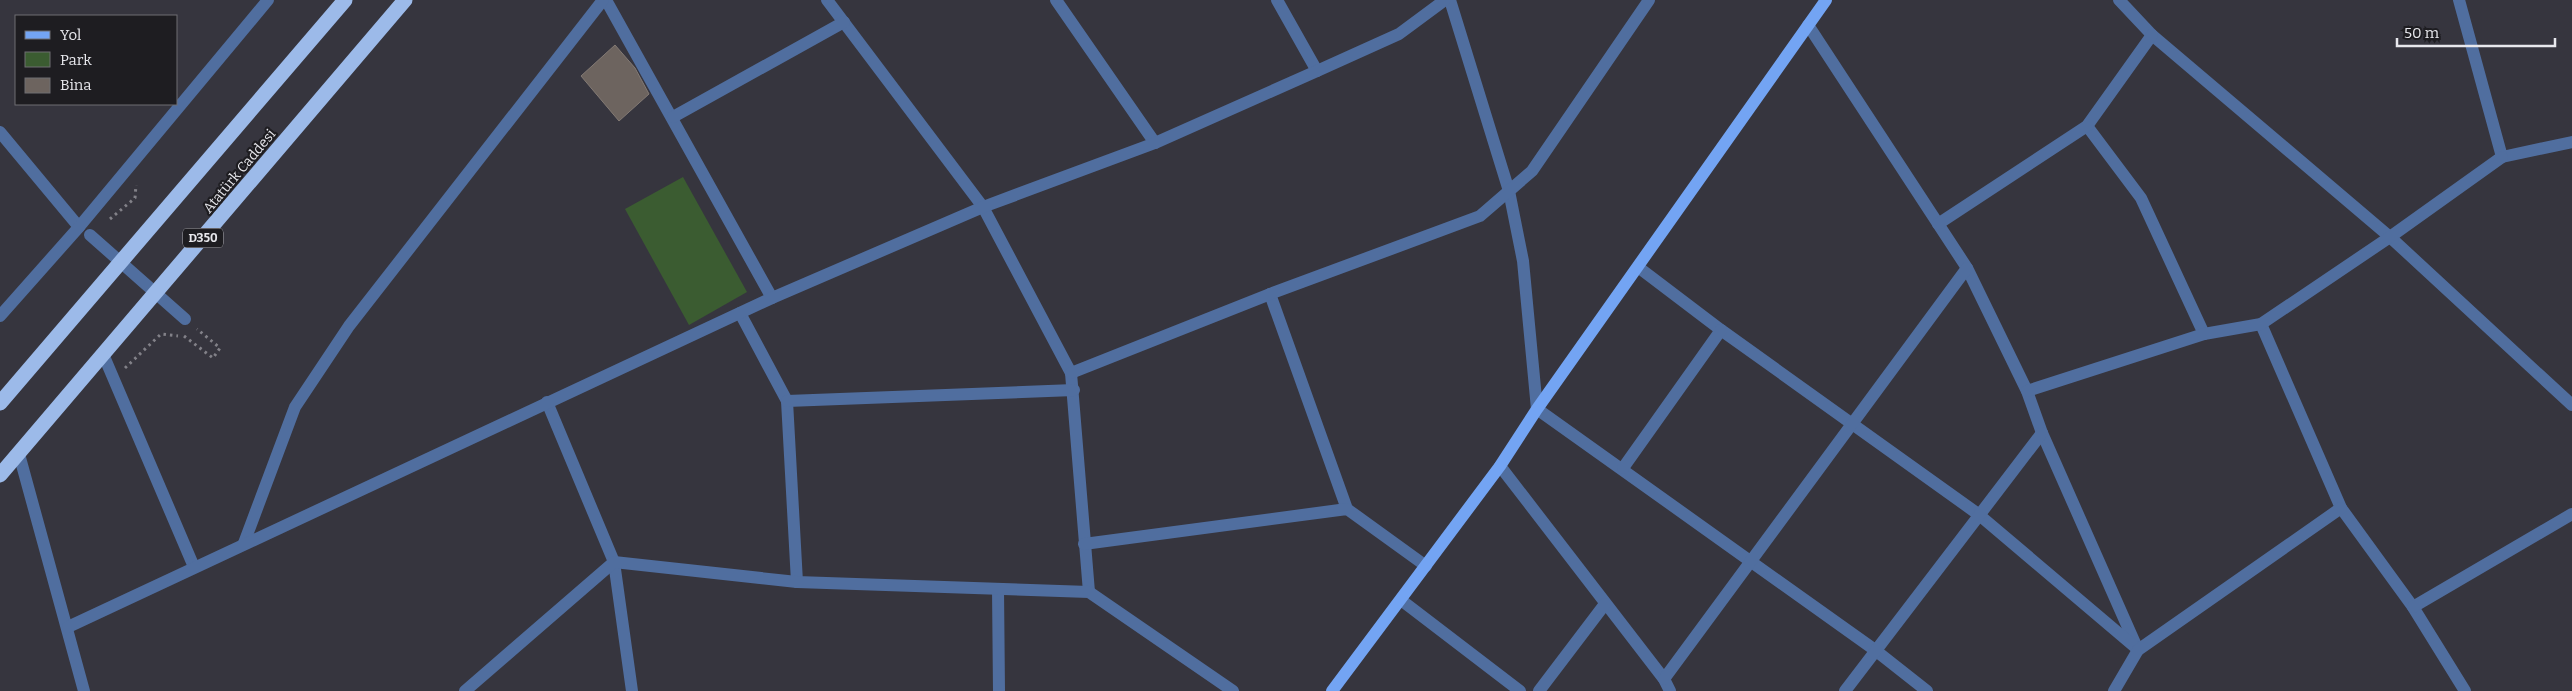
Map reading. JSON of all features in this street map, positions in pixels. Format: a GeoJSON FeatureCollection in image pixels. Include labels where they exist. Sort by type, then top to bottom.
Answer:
{"type":"FeatureCollection","features":[{"type":"Feature","properties":{"kind":"highway"},"geometry":{"type":"LineString","coordinates":[[0,403],[345,0]]}},
{"type":"Feature","properties":{"kind":"highway","name":"Atatürk Caddesi"},"geometry":{"type":"LineString","coordinates":[[0,475],[405,0]]}},
{"type":"Feature","properties":{"kind":"main road"},"geometry":{"type":"LineString","coordinates":[[1332,691],[1500,466],[1537,409],[1826,0]]}},
{"type":"Feature","properties":{"kind":"street"},"geometry":{"type":"LineString","coordinates":[[0,316],[79,227],[268,0]]}},
{"type":"Feature","properties":{"kind":"street"},"geometry":{"type":"LineString","coordinates":[[244,543],[296,407],[349,326],[605,0],[673,117],[772,298]]}},
{"type":"Feature","properties":{"kind":"street"},"geometry":{"type":"LineString","coordinates":[[827,0],[983,207],[1071,373],[1074,390],[1089,592]]}},
{"type":"Feature","properties":{"kind":"street"},"geometry":{"type":"LineString","coordinates":[[1277,0],[1317,72]]}},
{"type":"Feature","properties":{"kind":"street"},"geometry":{"type":"LineString","coordinates":[[68,627],[740,312],[983,207],[1154,144],[1317,72],[1399,34],[1445,0]]}},
{"type":"Feature","properties":{"kind":"street"},"geometry":{"type":"LineString","coordinates":[[1450,0],[1509,192],[1523,261],[1537,409],[1623,468],[1749,562],[1875,650],[1927,691]]}},
{"type":"Feature","properties":{"kind":"street"},"geometry":{"type":"LineString","coordinates":[[1071,373],[1270,294],[1480,216],[1532,171],[1649,0]]}},
{"type":"Feature","properties":{"kind":"street"},"geometry":{"type":"LineString","coordinates":[[2119,0],[2152,35],[2390,237],[2572,405]]}},
{"type":"Feature","properties":{"kind":"street"},"geometry":{"type":"LineString","coordinates":[[2459,0],[2502,158]]}},
{"type":"Feature","properties":{"kind":"street"},"geometry":{"type":"LineString","coordinates":[[1060,1],[1154,144]]}},
{"type":"Feature","properties":{"kind":"street"},"geometry":{"type":"LineString","coordinates":[[673,117],[844,22]]}},
{"type":"Feature","properties":{"kind":"street"},"geometry":{"type":"LineString","coordinates":[[1808,26],[1966,268],[2027,391],[2042,433],[2138,650]]}},
{"type":"Feature","properties":{"kind":"street"},"geometry":{"type":"LineString","coordinates":[[1938,224],[2087,126],[2152,35]]}},
{"type":"Feature","properties":{"kind":"street"},"geometry":{"type":"LineString","coordinates":[[2087,126],[2141,198],[2204,334]]}},
{"type":"Feature","properties":{"kind":"street"},"geometry":{"type":"LineString","coordinates":[[0,132],[79,227]]}},
{"type":"Feature","properties":{"kind":"street"},"geometry":{"type":"LineString","coordinates":[[2027,391],[2204,334],[2261,324],[2390,237],[2502,158],[2572,142]]}},
{"type":"Feature","properties":{"kind":"street"},"geometry":{"type":"LineString","coordinates":[[90,235],[185,319]]}},
{"type":"Feature","properties":{"kind":"street"},"geometry":{"type":"LineString","coordinates":[[1638,267],[1720,330],[1978,514],[2138,650]]}},
{"type":"Feature","properties":{"kind":"street"},"geometry":{"type":"LineString","coordinates":[[1500,466],[1667,685],[1749,562],[1966,268]]}},
{"type":"Feature","properties":{"kind":"street"},"geometry":{"type":"LineString","coordinates":[[1270,294],[1347,509],[1426,566]]}},
{"type":"Feature","properties":{"kind":"street"},"geometry":{"type":"LineString","coordinates":[[740,312],[786,401],[796,582]]}},
{"type":"Feature","properties":{"kind":"street"},"geometry":{"type":"LineString","coordinates":[[2261,324],[2341,508],[2413,606],[2465,691]]}},
{"type":"Feature","properties":{"kind":"street"},"geometry":{"type":"LineString","coordinates":[[1623,468],[1720,330]]}},
{"type":"Feature","properties":{"kind":"street"},"geometry":{"type":"LineString","coordinates":[[103,354],[194,567]]}},
{"type":"Feature","properties":{"kind":"street"},"geometry":{"type":"LineString","coordinates":[[786,401],[1074,390]]}},
{"type":"Feature","properties":{"kind":"street"},"geometry":{"type":"LineString","coordinates":[[547,402],[614,562],[632,691]]}},
{"type":"Feature","properties":{"kind":"street"},"geometry":{"type":"LineString","coordinates":[[1845,691],[1978,514],[2042,433]]}},
{"type":"Feature","properties":{"kind":"street"},"geometry":{"type":"LineString","coordinates":[[19,454],[84,691]]}},
{"type":"Feature","properties":{"kind":"street"},"geometry":{"type":"LineString","coordinates":[[2114,691],[2138,650],[2341,508]]}},
{"type":"Feature","properties":{"kind":"street"},"geometry":{"type":"LineString","coordinates":[[1084,544],[1347,509]]}},
{"type":"Feature","properties":{"kind":"street"},"geometry":{"type":"LineString","coordinates":[[2413,606],[2572,514]]}},
{"type":"Feature","properties":{"kind":"street"},"geometry":{"type":"LineString","coordinates":[[465,691],[614,562],[796,582],[1089,592],[1234,691]]}},
{"type":"Feature","properties":{"kind":"street"},"geometry":{"type":"LineString","coordinates":[[998,589],[999,691]]}},
{"type":"Feature","properties":{"kind":"street"},"geometry":{"type":"LineString","coordinates":[[1401,600],[1520,691]]}},
{"type":"Feature","properties":{"kind":"street"},"geometry":{"type":"LineString","coordinates":[[1539,691],[1605,604]]}},
{"type":"Feature","properties":{"kind":"path"},"geometry":{"type":"LineString","coordinates":[[90,235],[136,198]]}},
{"type":"Feature","properties":{"kind":"path"},"geometry":{"type":"LineString","coordinates":[[114,379],[161,334],[186,336],[213,358],[220,348],[185,319]]}},
{"type":"Feature","properties":{"kind":"green space"},"geometry":{"type":"Polygon","coordinates":[[[683,177],[747,292],[689,325],[625,209],[683,177]]]}},
{"type":"Feature","properties":{"kind":"building"},"geometry":{"type":"Polygon","coordinates":[[[615,45],[635,68],[649,94],[619,121],[581,76],[615,45]]]}}]}
